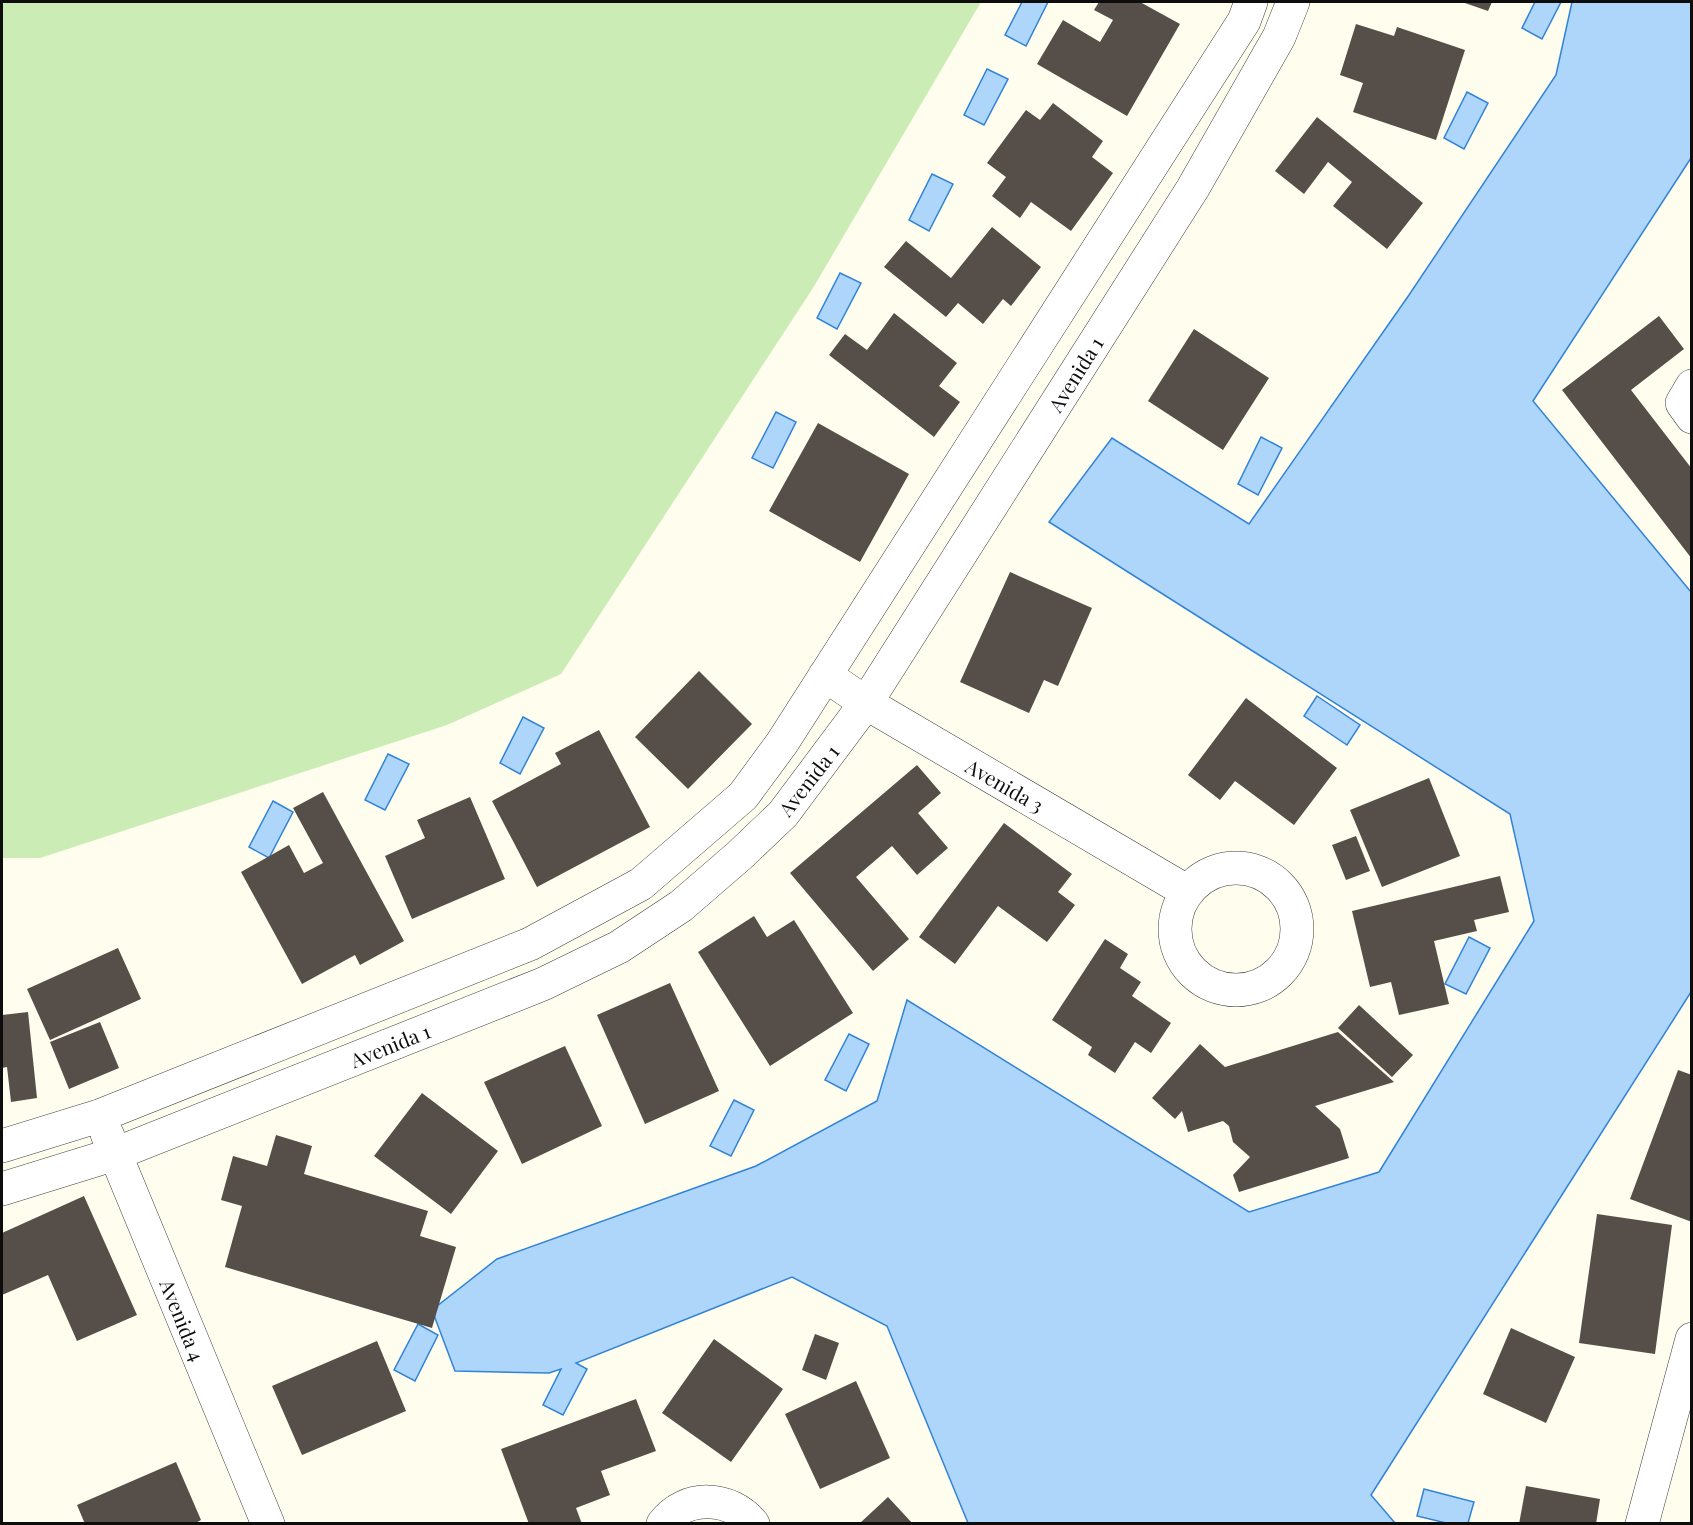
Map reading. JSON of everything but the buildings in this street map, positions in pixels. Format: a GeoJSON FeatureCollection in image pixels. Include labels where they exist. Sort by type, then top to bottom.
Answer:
{"type":"FeatureCollection","features":[{"type":"Feature","properties":{"kind":"street"},"geometry":{"type":"LineString","coordinates":[[2,1146],[99,1116],[530,944],[641,884],[743,796],[782,743],[1244,21],[1251,2]]}},
{"type":"Feature","properties":{"kind":"street","name":"Avenida 1"},"geometry":{"type":"LineString","coordinates":[[2,1189],[115,1154],[543,984],[619,947],[681,906],[783,814],[866,703],[1193,188],[1279,37],[1293,2]]}},
{"type":"Feature","properties":{"kind":"street"},"geometry":{"type":"LineString","coordinates":[[1000,402],[1040,429]]}},
{"type":"Feature","properties":{"kind":"street","name":"Avenida 3"},"geometry":{"type":"LineString","coordinates":[[825,675],[866,703],[1188,892]]}},
{"type":"Feature","properties":{"kind":"street","name":"Avenida 4"},"geometry":{"type":"LineString","coordinates":[[99,1116],[268,1524]]}},
{"type":"Feature","properties":{"kind":"street"},"geometry":{"type":"LineString","coordinates":[[1642,1524],[1692,1339]]}},
{"type":"Feature","properties":{"kind":"street"},"geometry":{"type":"LineString","coordinates":[[663,1524],[677,1510],[692,1503],[708,1501],[723,1503],[738,1510],[753,1524]]}},
{"type":"Feature","properties":{"kind":"green space"},"geometry":{"type":"Polygon","coordinates":[[[2,2],[981,2],[813,288],[561,674],[447,725],[40,858],[2,858],[2,2]]]}},
{"type":"Feature","properties":{"kind":"water"},"geometry":{"type":"Polygon","coordinates":[[[1022,2],[1048,2],[1026,46],[1005,35],[1022,2]]]}},
{"type":"Feature","properties":{"kind":"water"},"geometry":{"type":"Polygon","coordinates":[[[1535,2],[1561,2],[1542,39],[1522,28],[1535,2]]]}},
{"type":"Feature","properties":{"kind":"water"},"geometry":{"type":"Polygon","coordinates":[[[1572,2],[1691,2],[1691,158],[1533,401],[1691,592],[1691,992],[1371,1495],[1395,1523],[968,1523],[887,1326],[792,1277],[576,1363],[587,1369],[563,1415],[543,1405],[561,1369],[549,1373],[455,1371],[432,1310],[497,1259],[756,1166],[877,1101],[907,1000],[1249,1212],[1379,1172],[1534,921],[1510,814],[1049,522],[1112,438],[1249,524],[1409,295],[1556,75],[1572,2]]]}},
{"type":"Feature","properties":{"kind":"water"},"geometry":{"type":"Polygon","coordinates":[[[987,69],[1008,79],[984,125],[964,115],[987,69]]]}},
{"type":"Feature","properties":{"kind":"water"},"geometry":{"type":"Polygon","coordinates":[[[1467,92],[1488,103],[1464,149],[1444,138],[1467,92]]]}},
{"type":"Feature","properties":{"kind":"water"},"geometry":{"type":"Polygon","coordinates":[[[932,174],[953,184],[929,231],[909,220],[932,174]]]}},
{"type":"Feature","properties":{"kind":"water"},"geometry":{"type":"Polygon","coordinates":[[[840,273],[861,283],[837,329],[817,318],[840,273]]]}},
{"type":"Feature","properties":{"kind":"water"},"geometry":{"type":"Polygon","coordinates":[[[776,412],[796,422],[773,468],[752,458],[776,412]]]}},
{"type":"Feature","properties":{"kind":"water"},"geometry":{"type":"Polygon","coordinates":[[[1261,437],[1282,448],[1258,495],[1238,484],[1261,437]]]}},
{"type":"Feature","properties":{"kind":"water"},"geometry":{"type":"Polygon","coordinates":[[[1317,696],[1360,725],[1347,745],[1304,716],[1317,696]]]}},
{"type":"Feature","properties":{"kind":"water"},"geometry":{"type":"Polygon","coordinates":[[[523,717],[544,728],[520,774],[500,763],[523,717]]]}},
{"type":"Feature","properties":{"kind":"water"},"geometry":{"type":"Polygon","coordinates":[[[388,754],[409,764],[385,810],[365,800],[388,754]]]}},
{"type":"Feature","properties":{"kind":"water"},"geometry":{"type":"Polygon","coordinates":[[[273,801],[293,812],[269,858],[249,847],[273,801]]]}},
{"type":"Feature","properties":{"kind":"water"},"geometry":{"type":"Polygon","coordinates":[[[1469,937],[1490,948],[1466,994],[1445,984],[1469,937]]]}},
{"type":"Feature","properties":{"kind":"water"},"geometry":{"type":"Polygon","coordinates":[[[849,1034],[869,1044],[846,1091],[825,1080],[849,1034]]]}},
{"type":"Feature","properties":{"kind":"water"},"geometry":{"type":"Polygon","coordinates":[[[734,1100],[754,1110],[731,1156],[710,1146],[734,1100]]]}},
{"type":"Feature","properties":{"kind":"water"},"geometry":{"type":"Polygon","coordinates":[[[418,1324],[438,1335],[415,1381],[394,1370],[418,1324]]]}},
{"type":"Feature","properties":{"kind":"water"},"geometry":{"type":"Polygon","coordinates":[[[1424,1489],[1474,1502],[1468,1523],[1446,1523],[1417,1516],[1424,1489]]]}}]}
